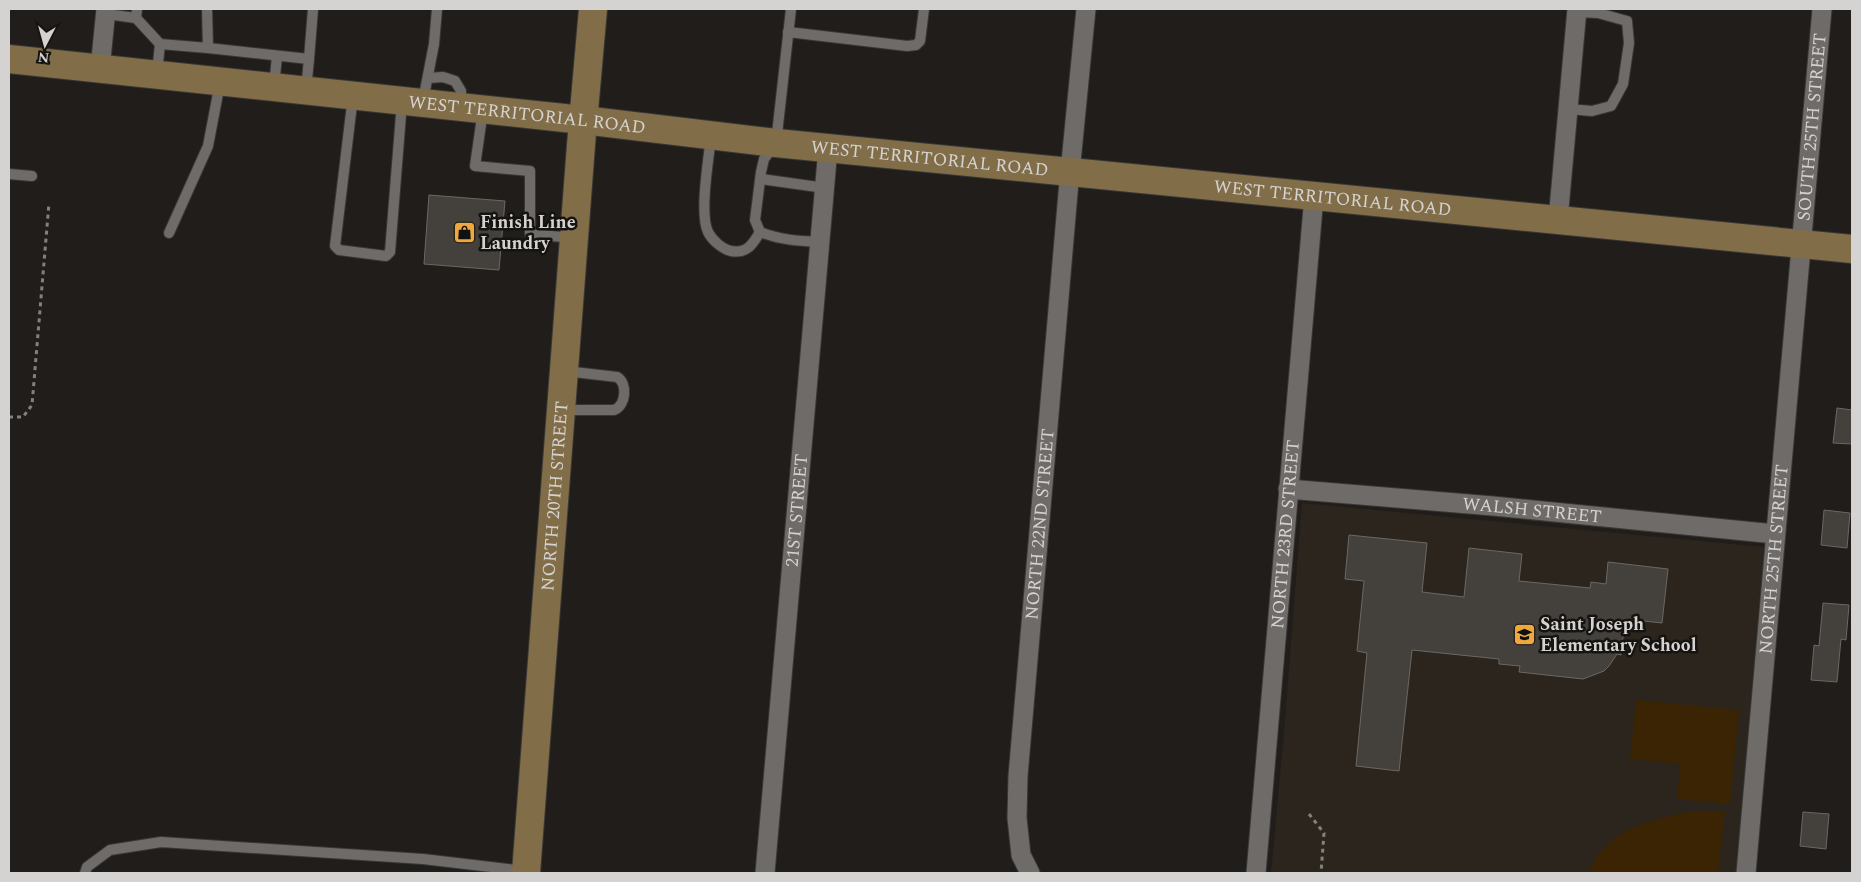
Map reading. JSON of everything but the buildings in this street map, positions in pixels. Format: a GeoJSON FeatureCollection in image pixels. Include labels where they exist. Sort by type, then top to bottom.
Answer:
{"type":"FeatureCollection","features":[{"type":"Feature","properties":{"kind":"street","name":"NORTH 20TH STREET"},"geometry":{"type":"LineString","coordinates":[[526,872],[593,9]]}},
{"type":"Feature","properties":{"kind":"street","name":"NORTH 22ND STREET"},"geometry":{"type":"LineString","coordinates":[[1030,873],[1022,855],[1016,818],[1018,776],[1086,9]]}},
{"type":"Feature","properties":{"kind":"street","name":"SOUTH 25TH STREET"},"geometry":{"type":"LineString","coordinates":[[1800,244],[1822,9]]}},
{"type":"Feature","properties":{"kind":"street"},"geometry":{"type":"LineString","coordinates":[[1558,220],[1576,10]]}},
{"type":"Feature","properties":{"kind":"street"},"geometry":{"type":"LineString","coordinates":[[100,69],[106,11]]}},
{"type":"Feature","properties":{"kind":"street","name":"WEST TERRITORIAL ROAD"},"geometry":{"type":"LineString","coordinates":[[9,60],[354,96],[418,94],[472,108],[710,136],[1852,249]]}},
{"type":"Feature","properties":{"kind":"street","name":"21ST STREET"},"geometry":{"type":"LineString","coordinates":[[765,873],[828,148]]}},
{"type":"Feature","properties":{"kind":"street","name":"NORTH 23RD STREET"},"geometry":{"type":"LineString","coordinates":[[1256,873],[1314,196]]}},
{"type":"Feature","properties":{"kind":"street","name":"NORTH 25TH STREET"},"geometry":{"type":"LineString","coordinates":[[1746,873],[1800,244]]}},
{"type":"Feature","properties":{"kind":"street","name":"WALSH STREET"},"geometry":{"type":"LineString","coordinates":[[1288,489],[1483,505],[1775,534]]}},
{"type":"Feature","properties":{"kind":"lane"},"geometry":{"type":"LineString","coordinates":[[208,9],[208,48]]}},
{"type":"Feature","properties":{"kind":"lane"},"geometry":{"type":"LineString","coordinates":[[306,90],[313,9]]}},
{"type":"Feature","properties":{"kind":"lane"},"geometry":{"type":"LineString","coordinates":[[354,96],[335,246],[339,250],[386,256],[390,252],[418,94],[434,44],[436,9]]}},
{"type":"Feature","properties":{"kind":"lane"},"geometry":{"type":"LineString","coordinates":[[760,232],[755,220],[762,165],[776,143],[791,9]]}},
{"type":"Feature","properties":{"kind":"lane"},"geometry":{"type":"LineString","coordinates":[[788,32],[908,46],[916,45],[920,41],[924,9]]}},
{"type":"Feature","properties":{"kind":"lane"},"geometry":{"type":"LineString","coordinates":[[1568,109],[1592,111],[1610,106],[1624,84],[1629,43],[1627,21],[1598,13],[1576,10]]}},
{"type":"Feature","properties":{"kind":"lane"},"geometry":{"type":"LineString","coordinates":[[106,11],[136,13],[160,44],[157,74]]}},
{"type":"Feature","properties":{"kind":"lane"},"geometry":{"type":"LineString","coordinates":[[160,44],[308,59]]}},
{"type":"Feature","properties":{"kind":"lane"},"geometry":{"type":"LineString","coordinates":[[274,87],[278,56]]}},
{"type":"Feature","properties":{"kind":"lane"},"geometry":{"type":"LineString","coordinates":[[169,233],[208,146],[220,82]]}},
{"type":"Feature","properties":{"kind":"lane"},"geometry":{"type":"LineString","coordinates":[[472,108],[475,166],[530,171],[530,234],[574,238]]}},
{"type":"Feature","properties":{"kind":"lane"},"geometry":{"type":"LineString","coordinates":[[710,136],[704,214],[708,231],[712,238],[727,249],[739,252],[744,252],[750,248],[760,232]]}},
{"type":"Feature","properties":{"kind":"lane"},"geometry":{"type":"LineString","coordinates":[[9,174],[32,176]]}},
{"type":"Feature","properties":{"kind":"lane"},"geometry":{"type":"LineString","coordinates":[[761,179],[825,188]]}},
{"type":"Feature","properties":{"kind":"lane"},"geometry":{"type":"LineString","coordinates":[[760,232],[788,240],[820,242]]}},
{"type":"Feature","properties":{"kind":"lane"},"geometry":{"type":"LineString","coordinates":[[561,410],[614,410],[622,405],[624,384],[617,377],[564,371]]}},
{"type":"Feature","properties":{"kind":"lane"},"geometry":{"type":"LineString","coordinates":[[85,873],[87,867],[110,850],[161,842],[424,859],[526,872]]}},
{"type":"Feature","properties":{"kind":"path"},"geometry":{"type":"LineString","coordinates":[[9,417],[23,417],[32,406],[49,203]]}},
{"type":"Feature","properties":{"kind":"path"},"geometry":{"type":"LineString","coordinates":[[1309,814],[1324,832],[1321,873]]}},
{"type":"Feature","properties":{"kind":"shaded area","name":"Saint Joseph Elementary School"},"geometry":{"type":"Polygon","coordinates":[[[1302,503],[1764,547],[1736,873],[1271,873],[1302,503]]]}},
{"type":"Feature","properties":{"kind":"shaded area"},"geometry":{"type":"Polygon","coordinates":[[[1636,700],[1739,710],[1730,804],[1677,799],[1680,764],[1630,759],[1636,700]]]}},
{"type":"Feature","properties":{"kind":"shaded area"},"geometry":{"type":"Polygon","coordinates":[[[1693,811],[1725,812],[1718,873],[1588,873],[1595,858],[1617,836],[1646,823],[1693,811]]]}},
{"type":"Feature","properties":{"kind":"place","name":"Finish Line Laundry"},"geometry":{"type":"Point","coordinates":[464,232]}},
{"type":"Feature","properties":{"kind":"place","name":"Saint Joseph Elementary School"},"geometry":{"type":"Point","coordinates":[1524,634]}}]}
